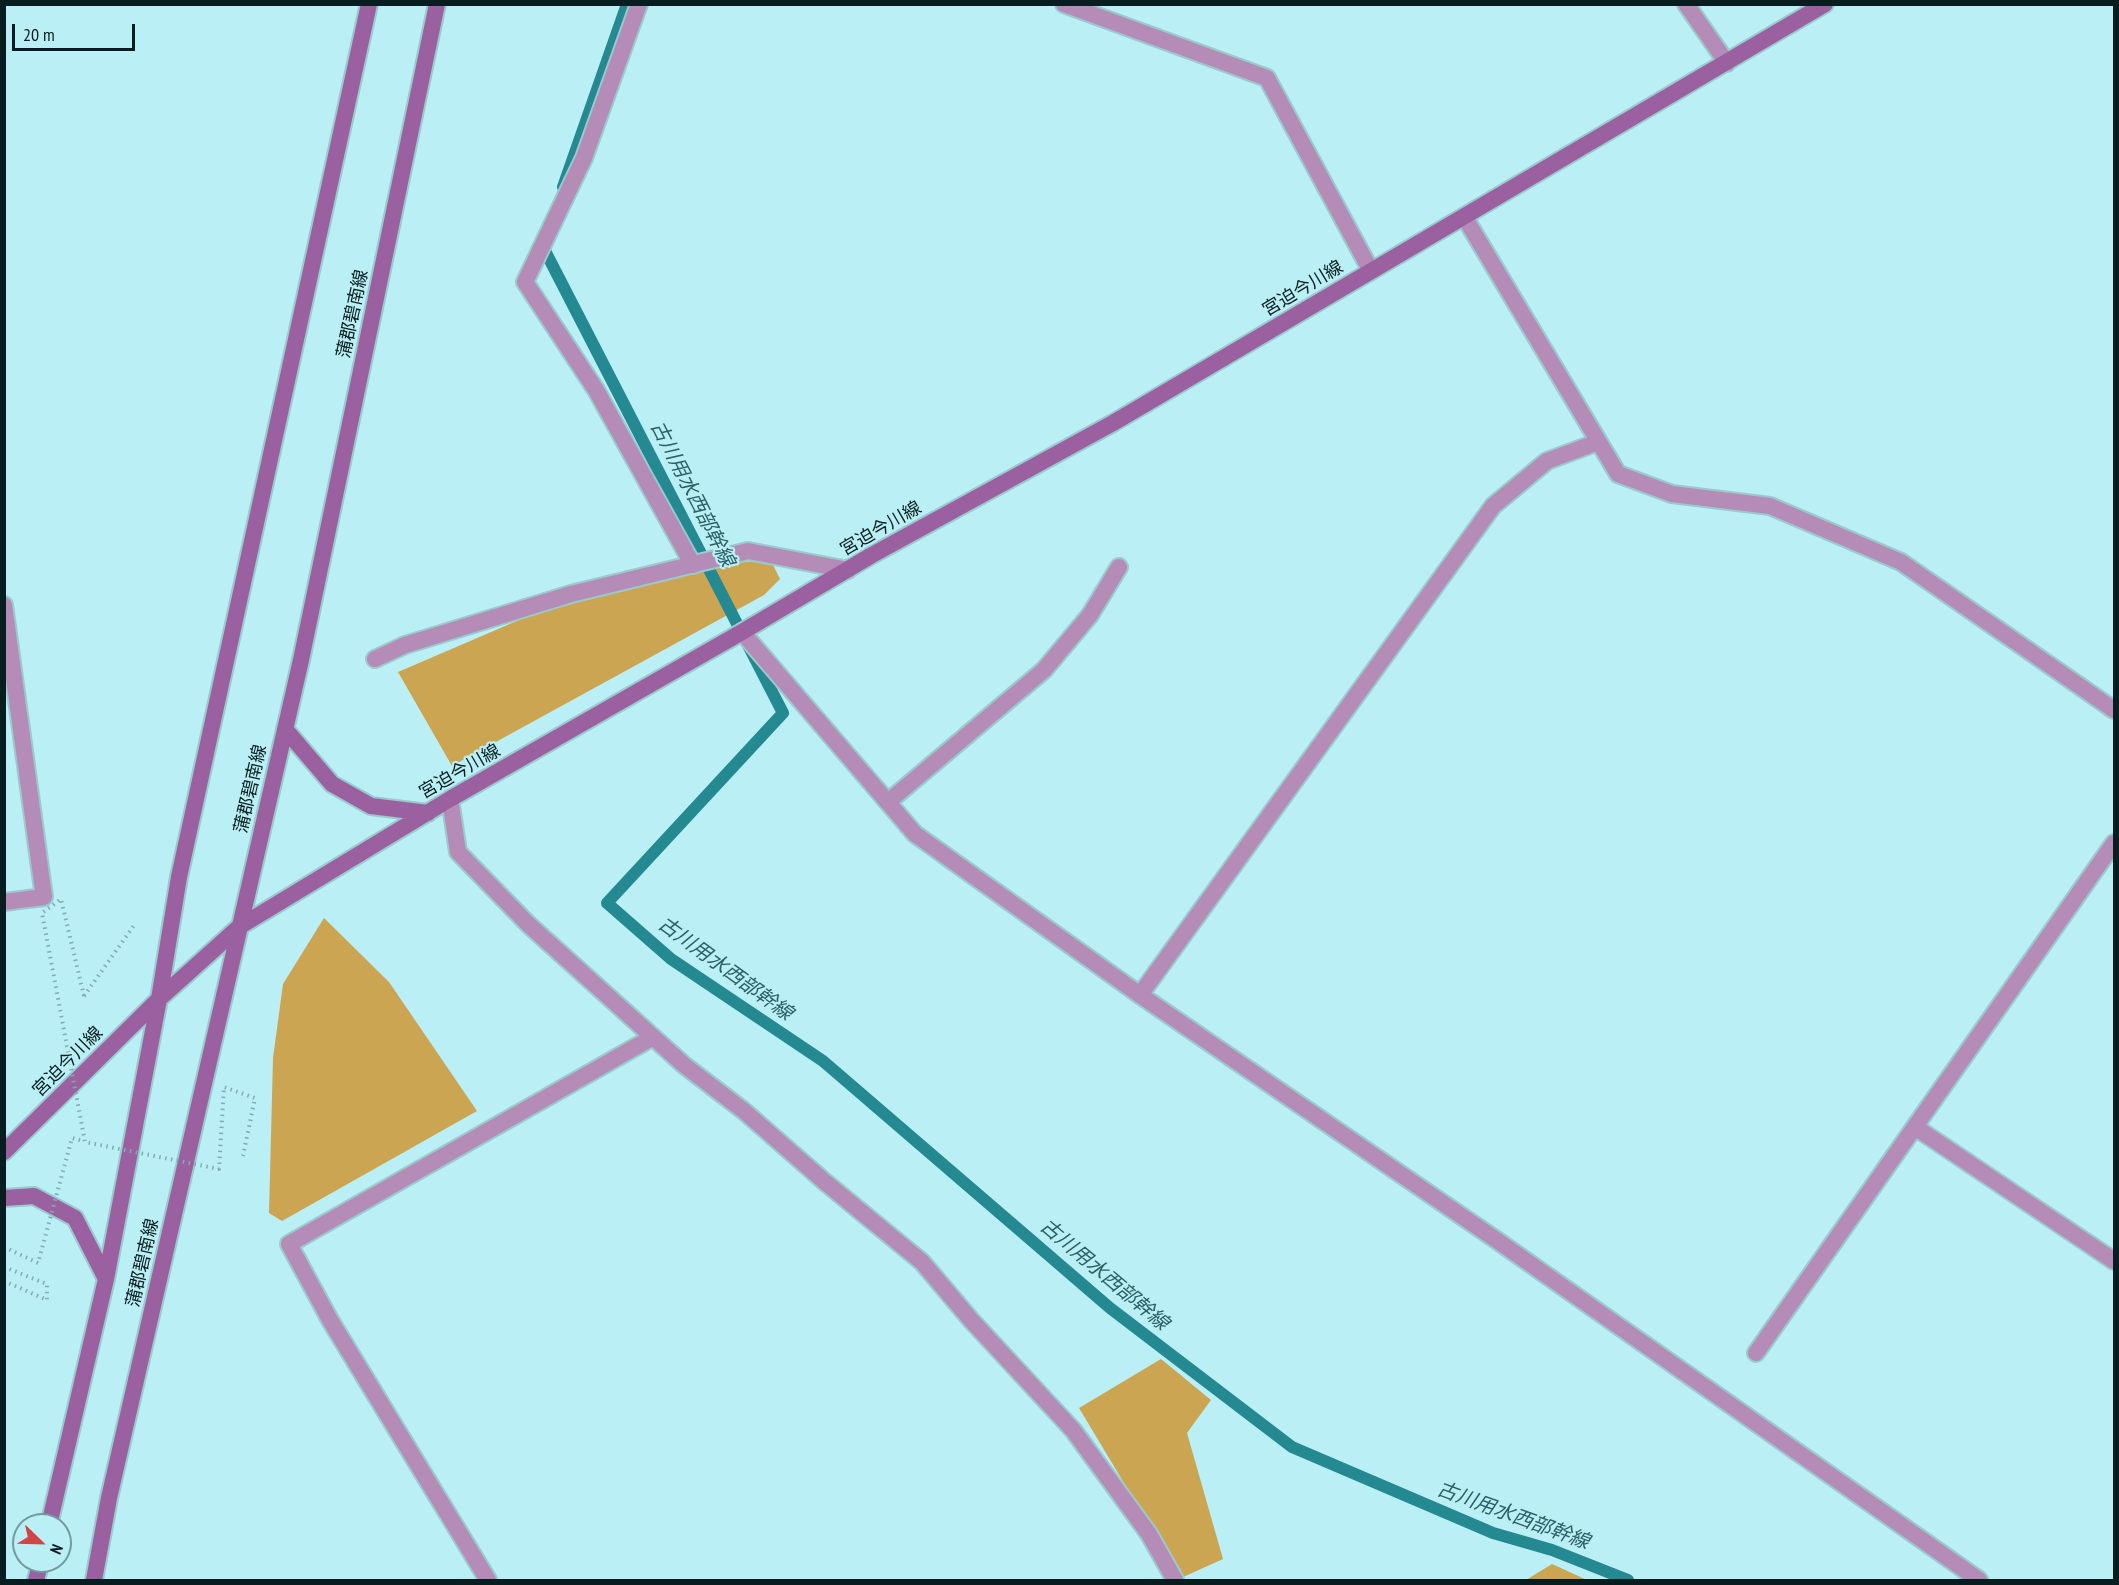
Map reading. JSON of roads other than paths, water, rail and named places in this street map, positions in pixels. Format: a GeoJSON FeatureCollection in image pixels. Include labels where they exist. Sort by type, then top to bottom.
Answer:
{"type":"FeatureCollection","features":[{"type":"Feature","properties":{"kind":"main road","name":"蒲郡碧南線"},"geometry":{"type":"LineString","coordinates":[[52,1513],[106,1279],[159,999],[179,878],[369,4]]}},
{"type":"Feature","properties":{"kind":"main road","name":"蒲郡碧南線"},"geometry":{"type":"LineString","coordinates":[[94,1581],[109,1498],[285,729],[437,4]]}},
{"type":"Feature","properties":{"kind":"main road","name":"宮迫今川線"},"geometry":{"type":"LineString","coordinates":[[4,1152],[159,999],[239,927],[450,800],[848,570],[1113,423],[1465,218],[1825,4]]}},
{"type":"Feature","properties":{"kind":"main road"},"geometry":{"type":"LineString","coordinates":[[285,729],[332,784],[372,806],[428,813]]}},
{"type":"Feature","properties":{"kind":"main road"},"geometry":{"type":"LineString","coordinates":[[4,1198],[34,1196],[75,1218],[106,1279]]}},
{"type":"Feature","properties":{"kind":"street"},"geometry":{"type":"LineString","coordinates":[[639,4],[585,158],[525,282],[596,390],[693,565]]}},
{"type":"Feature","properties":{"kind":"street"},"geometry":{"type":"LineString","coordinates":[[1064,4],[1267,78],[1371,271]]}},
{"type":"Feature","properties":{"kind":"street"},"geometry":{"type":"LineString","coordinates":[[1686,4],[1727,63]]}},
{"type":"Feature","properties":{"kind":"street"},"geometry":{"type":"LineString","coordinates":[[1465,218],[1618,474],[1672,494],[1770,506],[1901,562],[2115,710]]}},
{"type":"Feature","properties":{"kind":"street"},"geometry":{"type":"LineString","coordinates":[[1140,995],[1493,506],[1547,461],[1598,442]]}},
{"type":"Feature","properties":{"kind":"street"},"geometry":{"type":"LineString","coordinates":[[375,659],[405,645],[571,594],[748,550],[848,570]]}},
{"type":"Feature","properties":{"kind":"street"},"geometry":{"type":"LineString","coordinates":[[888,802],[1044,669],[1090,615],[1119,567]]}},
{"type":"Feature","properties":{"kind":"street"},"geometry":{"type":"LineString","coordinates":[[4,605],[44,897],[4,902]]}},
{"type":"Feature","properties":{"kind":"street"},"geometry":{"type":"LineString","coordinates":[[742,632],[915,834],[1140,995],[1495,1239],[1979,1581]]}},
{"type":"Feature","properties":{"kind":"street"},"geometry":{"type":"LineString","coordinates":[[450,800],[458,852],[528,924],[653,1037],[922,1262],[971,1320],[1073,1430],[1149,1534],[1175,1581]]}},
{"type":"Feature","properties":{"kind":"street"},"geometry":{"type":"LineString","coordinates":[[1756,1353],[2115,843]]}},
{"type":"Feature","properties":{"kind":"street"},"geometry":{"type":"LineString","coordinates":[[488,1581],[330,1320],[289,1244],[653,1037]]}},
{"type":"Feature","properties":{"kind":"street"},"geometry":{"type":"LineString","coordinates":[[1915,1127],[2115,1261]]}},
{"type":"Feature","properties":{"kind":"waterway","name":"古川用水西部幹線"},"geometry":{"type":"LineString","coordinates":[[563,187],[627,4]]}},
{"type":"Feature","properties":{"kind":"waterway","name":"古川用水西部幹線"},"geometry":{"type":"LineString","coordinates":[[544,240],[542,245],[783,713],[607,903],[671,959],[823,1061],[1110,1308],[1292,1447],[1493,1533],[1552,1550],[1628,1580]]}}]}
